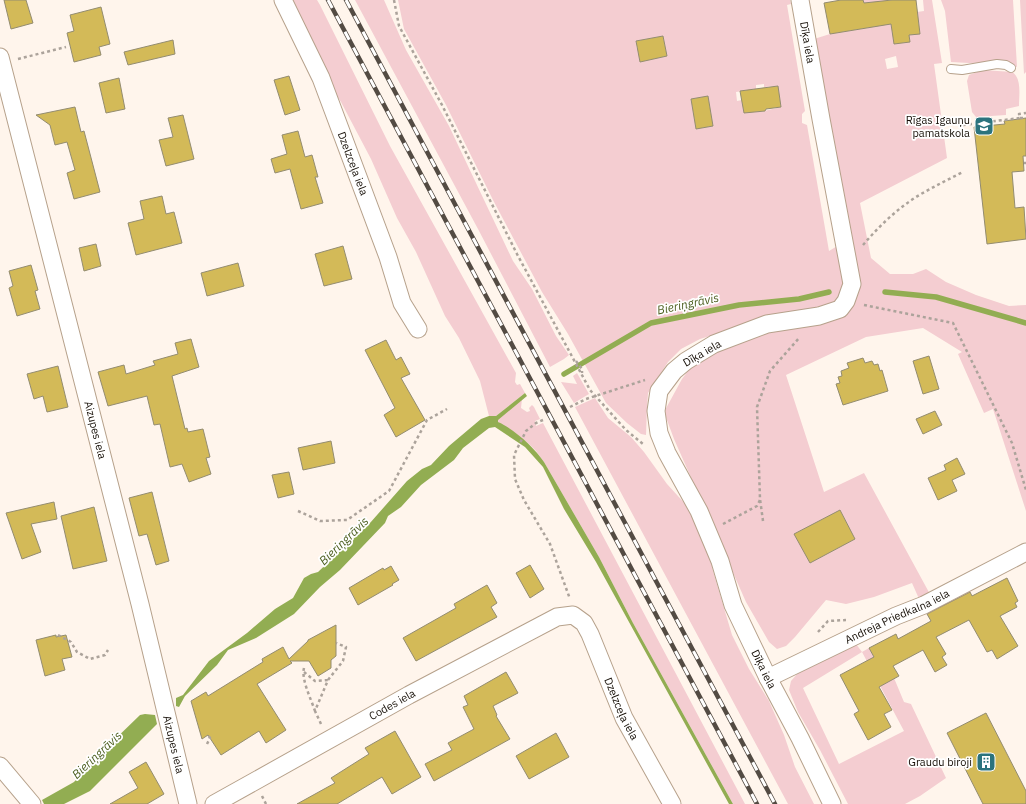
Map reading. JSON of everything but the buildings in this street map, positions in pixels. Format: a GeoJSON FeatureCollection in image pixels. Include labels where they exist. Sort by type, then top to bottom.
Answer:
{"type":"FeatureCollection","features":[{"type":"Feature","properties":{"kind":"street","name":"Dzelzceļa iela"},"geometry":{"type":"LineString","coordinates":[[283,0],[321,78],[388,257],[402,303],[418,329]]}},
{"type":"Feature","properties":{"kind":"street","name":"Dīķa iela"},"geometry":{"type":"LineString","coordinates":[[800,0],[820,119],[852,284],[846,301],[840,309],[819,316],[767,324],[714,344],[686,361],[674,371],[660,391],[656,411],[659,433],[666,453],[699,511],[720,561],[733,605],[832,804]]}},
{"type":"Feature","properties":{"kind":"street","name":"Aizupes iela"},"geometry":{"type":"LineString","coordinates":[[1,60],[6,106],[140,604],[188,804]]}},
{"type":"Feature","properties":{"kind":"street","name":"Andreja Priedkalna iela"},"geometry":{"type":"LineString","coordinates":[[768,678],[896,616],[924,605],[1026,552]]}},
{"type":"Feature","properties":{"kind":"street","name":"Dzelzceļa iela"},"geometry":{"type":"LineString","coordinates":[[573,615],[584,623],[590,634],[624,718],[672,804]]}},
{"type":"Feature","properties":{"kind":"street","name":"Codes iela"},"geometry":{"type":"LineString","coordinates":[[214,804],[409,696],[557,617],[573,615]]}},
{"type":"Feature","properties":{"kind":"street"},"geometry":{"type":"LineString","coordinates":[[0,766],[32,804]]}},
{"type":"Feature","properties":{"kind":"lane"},"geometry":{"type":"LineString","coordinates":[[951,69],[962,70],[997,64],[1006,65],[1011,68]]}},
{"type":"Feature","properties":{"kind":"path"},"geometry":{"type":"LineString","coordinates":[[394,0],[399,26],[442,105],[517,254],[576,364],[595,396],[626,430],[652,451],[666,453]]}},
{"type":"Feature","properties":{"kind":"path"},"geometry":{"type":"LineString","coordinates":[[1,60],[66,47]]}},
{"type":"Feature","properties":{"kind":"path"},"geometry":{"type":"LineString","coordinates":[[963,125],[1021,117],[1019,114],[1026,114]]}},
{"type":"Feature","properties":{"kind":"path"},"geometry":{"type":"LineString","coordinates":[[848,260],[857,253],[879,227],[902,206],[921,194],[963,172]]}},
{"type":"Feature","properties":{"kind":"path"},"geometry":{"type":"LineString","coordinates":[[846,301],[953,323],[1012,443],[1026,490]]}},
{"type":"Feature","properties":{"kind":"path"},"geometry":{"type":"LineString","coordinates":[[763,521],[760,499],[757,407],[770,371],[819,316]]}},
{"type":"Feature","properties":{"kind":"path"},"geometry":{"type":"LineString","coordinates":[[574,359],[581,367],[582,373]]}},
{"type":"Feature","properties":{"kind":"path"},"geometry":{"type":"LineString","coordinates":[[570,407],[586,399],[674,371]]}},
{"type":"Feature","properties":{"kind":"path"},"geometry":{"type":"LineString","coordinates":[[298,511],[320,521],[347,520],[388,491],[427,420],[447,409]]}},
{"type":"Feature","properties":{"kind":"path"},"geometry":{"type":"LineString","coordinates":[[543,420],[526,431],[514,455],[515,478],[524,500],[550,544],[570,597],[573,615]]}},
{"type":"Feature","properties":{"kind":"path"},"geometry":{"type":"LineString","coordinates":[[707,532],[757,506],[760,499]]}},
{"type":"Feature","properties":{"kind":"path"},"geometry":{"type":"LineString","coordinates":[[58,635],[71,642],[78,652],[90,659],[105,654],[108,650]]}},
{"type":"Feature","properties":{"kind":"path"},"geometry":{"type":"LineString","coordinates":[[315,711],[328,680],[343,661],[346,647],[336,642]]}},
{"type":"Feature","properties":{"kind":"path"},"geometry":{"type":"LineString","coordinates":[[304,668],[307,687],[315,711],[329,740]]}},
{"type":"Feature","properties":{"kind":"path"},"geometry":{"type":"LineString","coordinates":[[304,671],[315,681],[328,680]]}},
{"type":"Feature","properties":{"kind":"path"},"geometry":{"type":"LineString","coordinates":[[207,744],[210,738],[208,735]]}},
{"type":"Feature","properties":{"kind":"shaded area"},"geometry":{"type":"Polygon","coordinates":[[[287,0],[317,0],[390,146],[516,373],[515,382],[517,385],[520,384],[525,393],[496,416],[489,416],[480,381],[459,338],[445,316],[416,252],[397,218],[371,159],[341,102],[333,90],[287,0]]]}},
{"type":"Feature","properties":{"kind":"shaded area"},"geometry":{"type":"Polygon","coordinates":[[[355,0],[384,0],[406,50],[449,126],[513,261],[532,289],[556,336],[569,355],[550,367],[478,229],[355,0]]]}},
{"type":"Feature","properties":{"kind":"shaded area"},"geometry":{"type":"Polygon","coordinates":[[[398,0],[790,0],[791,4],[787,5],[805,111],[802,114],[802,123],[807,125],[829,251],[849,239],[814,39],[830,34],[868,28],[863,0],[888,0],[894,44],[910,42],[909,35],[920,33],[917,12],[924,11],[923,0],[932,0],[942,63],[934,64],[947,158],[860,203],[871,258],[890,274],[913,274],[926,269],[946,282],[976,295],[1009,306],[1026,305],[1026,511],[993,409],[984,413],[958,354],[962,352],[923,328],[866,337],[786,375],[824,492],[864,473],[931,596],[920,601],[912,583],[874,597],[846,604],[826,600],[786,646],[777,649],[769,642],[746,602],[674,439],[664,412],[682,379],[699,356],[740,327],[700,339],[681,349],[668,362],[648,393],[646,435],[641,434],[627,423],[606,403],[568,334],[542,292],[493,200],[446,105],[404,29],[398,0]],[[663,36],[636,41],[637,49],[641,49],[640,62],[667,56],[663,36]],[[896,56],[885,59],[887,69],[898,67],[896,56]],[[764,84],[756,85],[756,89],[736,92],[737,101],[742,100],[760,112],[781,107],[777,86],[764,87],[764,84]],[[708,96],[691,99],[696,129],[713,126],[708,96]],[[840,510],[795,534],[810,563],[855,539],[840,510]]]}},
{"type":"Feature","properties":{"kind":"shaded area"},"geometry":{"type":"Polygon","coordinates":[[[941,0],[1013,0],[1017,67],[1003,62],[951,62],[945,11],[941,0]]]}},
{"type":"Feature","properties":{"kind":"shaded area"},"geometry":{"type":"Polygon","coordinates":[[[1020,0],[1026,0],[1026,72],[1024,74],[1020,0]]]}},
{"type":"Feature","properties":{"kind":"shaded area"},"geometry":{"type":"Polygon","coordinates":[[[983,70],[1012,72],[1015,75],[1019,82],[1019,106],[1006,109],[1006,115],[976,117],[972,112],[967,81],[969,75],[983,70]]]}},
{"type":"Feature","properties":{"kind":"shaded area"},"geometry":{"type":"Polygon","coordinates":[[[577,373],[589,394],[574,403],[561,382],[577,384],[573,376],[577,373]]]}},
{"type":"Feature","properties":{"kind":"shaded area"},"geometry":{"type":"Polygon","coordinates":[[[525,393],[527,396],[498,420],[498,422],[511,429],[523,439],[535,450],[544,462],[599,557],[633,623],[733,804],[729,804],[596,562],[564,509],[543,467],[525,447],[495,427],[489,428],[463,448],[454,460],[421,485],[401,507],[388,516],[385,523],[340,570],[320,587],[294,614],[256,638],[228,650],[217,665],[185,696],[179,707],[176,706],[176,698],[183,695],[209,661],[247,633],[275,609],[293,598],[304,578],[318,572],[370,523],[407,481],[422,469],[431,465],[449,446],[481,419],[489,416],[496,416],[525,393]]]}},
{"type":"Feature","properties":{"kind":"shaded area"},"geometry":{"type":"Polygon","coordinates":[[[595,398],[608,418],[631,437],[667,484],[688,507],[710,554],[713,571],[732,635],[749,669],[769,701],[784,735],[795,767],[814,804],[788,804],[575,407],[595,398]]]}},
{"type":"Feature","properties":{"kind":"shaded area"},"geometry":{"type":"Polygon","coordinates":[[[522,399],[521,408],[527,412],[530,411],[529,408],[532,405],[534,407],[540,419],[535,421],[536,426],[543,423],[745,804],[733,804],[633,623],[599,557],[544,462],[528,443],[498,422],[497,420],[522,399]]]}},
{"type":"Feature","properties":{"kind":"shaded area"},"geometry":{"type":"Polygon","coordinates":[[[856,644],[862,652],[869,648],[887,682],[894,678],[904,702],[911,704],[946,778],[920,796],[905,804],[848,804],[798,712],[789,690],[791,681],[798,673],[839,650],[856,644]],[[862,652],[803,688],[839,764],[904,731],[862,652]]]}},
{"type":"Feature","properties":{"kind":"shaded area"},"geometry":{"type":"Polygon","coordinates":[[[140,715],[155,715],[157,724],[90,791],[64,804],[44,804],[42,800],[74,782],[140,715]]]}},
{"type":"Feature","properties":{"kind":"waterway","name":"Bieriņgrāvis"},"geometry":{"type":"LineString","coordinates":[[564,374],[651,323],[739,305],[799,299],[829,292]]}},
{"type":"Feature","properties":{"kind":"waterway","name":"Bieriņgrāvis"},"geometry":{"type":"LineString","coordinates":[[885,292],[936,297],[1026,323]]}},
{"type":"Feature","properties":{"kind":"railway"},"geometry":{"type":"LineString","coordinates":[[328,0],[757,804]]}},
{"type":"Feature","properties":{"kind":"railway"},"geometry":{"type":"LineString","coordinates":[[346,0],[775,804]]}},
{"type":"Feature","properties":{"kind":"place","name":"Rīgas Igauņu pamatskola"},"geometry":{"type":"Point","coordinates":[984,126]}},
{"type":"Feature","properties":{"kind":"place","name":"Graudu biroji"},"geometry":{"type":"Point","coordinates":[986,762]}}]}
